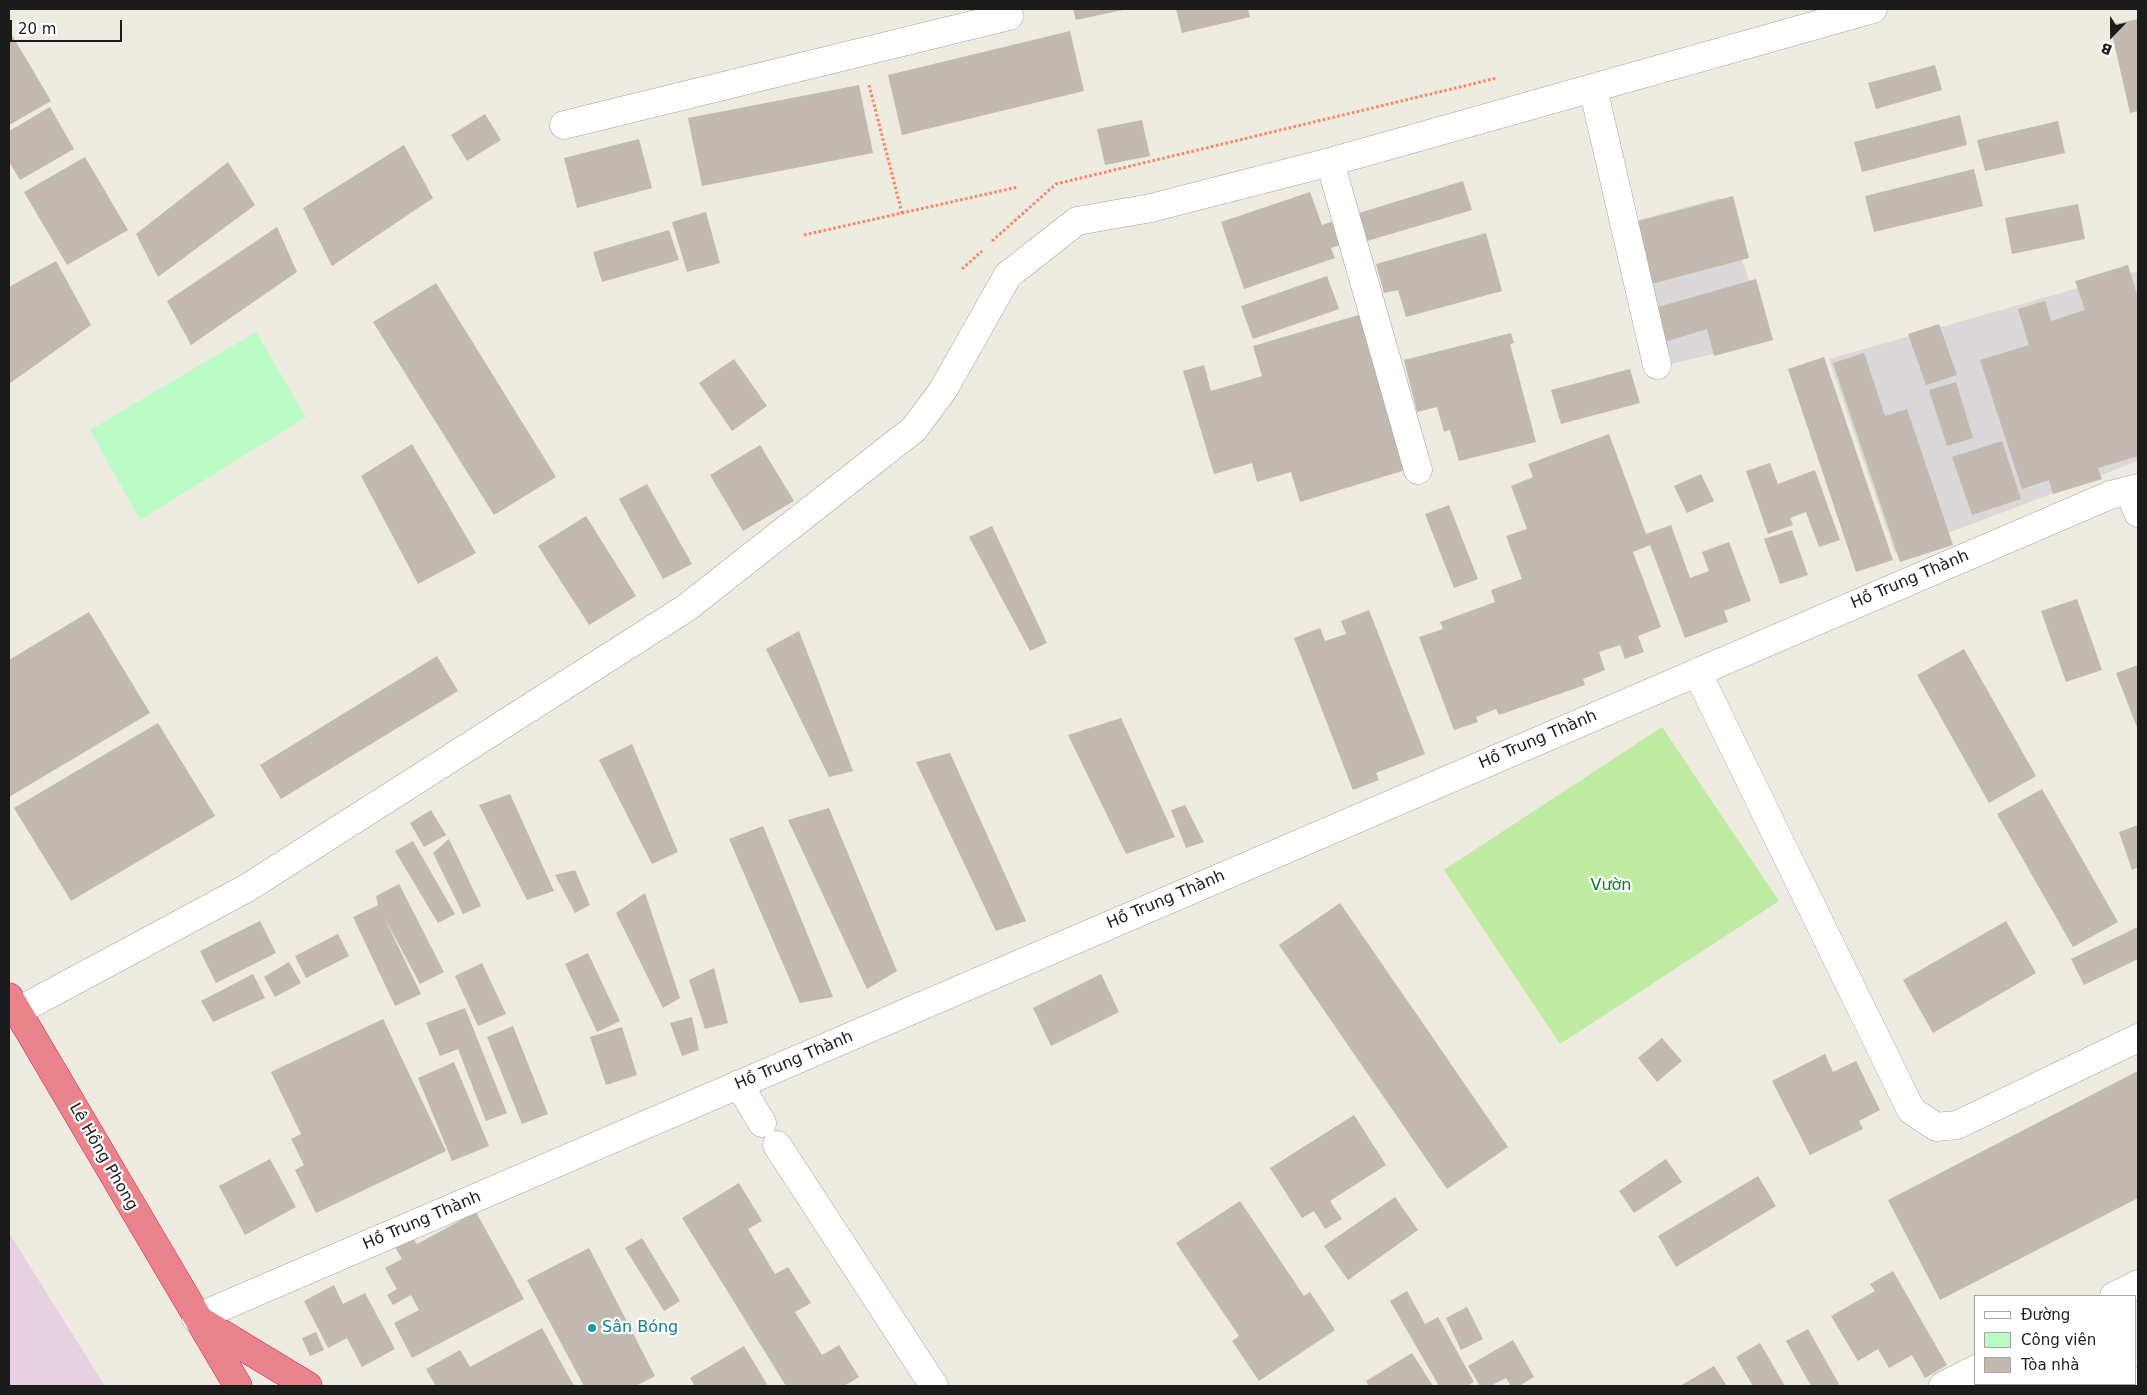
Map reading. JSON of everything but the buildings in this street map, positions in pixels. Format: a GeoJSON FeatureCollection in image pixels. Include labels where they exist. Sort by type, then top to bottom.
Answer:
{"type":"FeatureCollection","features":[{"type":"Feature","properties":{"kind":"highway","name":"Lê Hồng Phong"},"geometry":{"type":"LineString","coordinates":[[14,1004],[196,1318],[238,1386]]}},
{"type":"Feature","properties":{"kind":"highway","name":"Lê Hồng Phong"},"geometry":{"type":"LineString","coordinates":[[196,1318],[308,1386]]}},
{"type":"Feature","properties":{"kind":"street"},"geometry":{"type":"LineString","coordinates":[[564,125],[1010,16],[1008,9]]}},
{"type":"Feature","properties":{"kind":"street"},"geometry":{"type":"LineString","coordinates":[[14,1004],[247,888],[686,608],[914,428],[943,390],[1008,275],[1077,221],[1151,208],[1330,162],[1873,9]]}},
{"type":"Feature","properties":{"kind":"street"},"geometry":{"type":"LineString","coordinates":[[1594,88],[1657,365]]}},
{"type":"Feature","properties":{"kind":"street"},"geometry":{"type":"LineString","coordinates":[[1330,162],[1418,470]]}},
{"type":"Feature","properties":{"kind":"street","name":"Hồ Trung Thành"},"geometry":{"type":"LineString","coordinates":[[196,1318],[2110,495],[2135,497]]}},
{"type":"Feature","properties":{"kind":"street"},"geometry":{"type":"LineString","coordinates":[[1697,672],[1911,1110],[1936,1127],[1958,1125],[2138,1038]]}},
{"type":"Feature","properties":{"kind":"street"},"geometry":{"type":"LineString","coordinates":[[739,1084],[769,1134],[934,1386]]}},
{"type":"Feature","properties":{"kind":"street"},"geometry":{"type":"LineString","coordinates":[[2116,1295],[2138,1284]]}},
{"type":"Feature","properties":{"kind":"street"},"geometry":{"type":"LineString","coordinates":[[1943,1386],[1974,1370]]}},
{"type":"Feature","properties":{"kind":"path"},"geometry":{"type":"LineString","coordinates":[[859,53],[872,94],[902,213]]}},
{"type":"Feature","properties":{"kind":"path"},"geometry":{"type":"LineString","coordinates":[[991,243],[1056,184],[1502,76]]}},
{"type":"Feature","properties":{"kind":"path"},"geometry":{"type":"LineString","coordinates":[[804,235],[1018,187]]}},
{"type":"Feature","properties":{"kind":"path"},"geometry":{"type":"LineString","coordinates":[[962,269],[984,250]]}},
{"type":"Feature","properties":{"kind":"shaded area"},"geometry":{"type":"Polygon","coordinates":[[[1720,198],[1770,340],[1671,364],[1638,220],[1720,198]]]}},
{"type":"Feature","properties":{"kind":"shaded area"},"geometry":{"type":"Polygon","coordinates":[[[2138,271],[2138,461],[1895,553],[1829,359],[2138,271]]]}},
{"type":"Feature","properties":{"kind":"shaded area"},"geometry":{"type":"Polygon","coordinates":[[[9,1233],[105,1386],[9,1386],[9,1233]]]}},
{"type":"Feature","properties":{"kind":"green space"},"geometry":{"type":"Polygon","coordinates":[[[256,332],[306,417],[140,520],[90,430],[256,332]]]}},
{"type":"Feature","properties":{"kind":"green space","name":"Vườn"},"geometry":{"type":"Polygon","coordinates":[[[1662,727],[1779,901],[1560,1044],[1444,870],[1662,727]]]}},
{"type":"Feature","properties":{"kind":"place","name":"Sân Bóng"},"geometry":{"type":"Point","coordinates":[592,1328]}}]}
